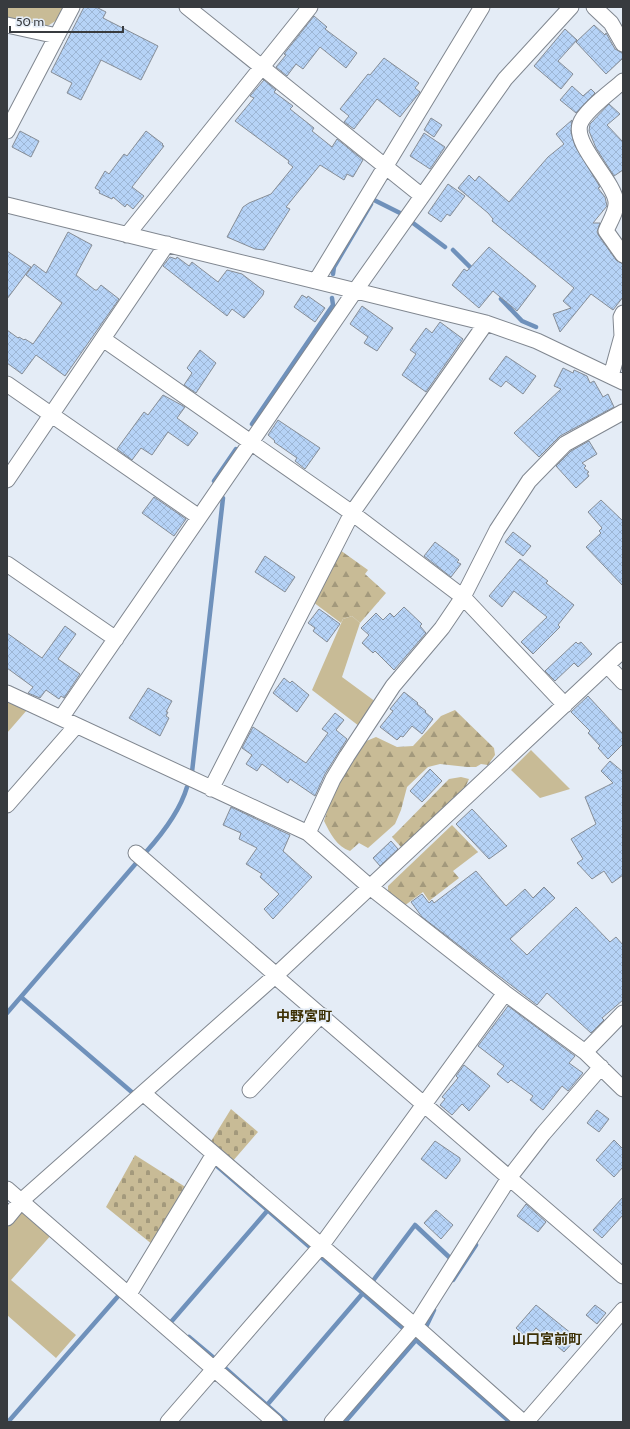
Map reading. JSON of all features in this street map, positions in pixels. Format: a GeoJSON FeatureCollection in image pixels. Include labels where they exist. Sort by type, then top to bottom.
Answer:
{"type":"FeatureCollection","features":[{"type":"Feature","properties":{"kind":"street"},"geometry":{"type":"LineString","coordinates":[[7,131],[72,7]]}},
{"type":"Feature","properties":{"kind":"street"},"geometry":{"type":"LineString","coordinates":[[187,7],[422,196]]}},
{"type":"Feature","properties":{"kind":"street"},"geometry":{"type":"LineString","coordinates":[[127,235],[310,7]]}},
{"type":"Feature","properties":{"kind":"street"},"geometry":{"type":"LineString","coordinates":[[316,281],[482,7]]}},
{"type":"Feature","properties":{"kind":"street"},"geometry":{"type":"LineString","coordinates":[[61,718],[355,291],[505,79],[571,7]]}},
{"type":"Feature","properties":{"kind":"street"},"geometry":{"type":"LineString","coordinates":[[594,7],[611,24],[623,44]]}},
{"type":"Feature","properties":{"kind":"street"},"geometry":{"type":"LineString","coordinates":[[7,25],[57,36]]}},
{"type":"Feature","properties":{"kind":"street"},"geometry":{"type":"LineString","coordinates":[[623,81],[580,122],[578,132],[596,166],[615,194],[617,204],[606,231],[623,255]]}},
{"type":"Feature","properties":{"kind":"street"},"geometry":{"type":"LineString","coordinates":[[7,205],[486,323],[537,341],[617,379],[622,336],[621,317],[623,313]]}},
{"type":"Feature","properties":{"kind":"street"},"geometry":{"type":"LineString","coordinates":[[7,480],[167,244]]}},
{"type":"Feature","properties":{"kind":"street"},"geometry":{"type":"LineString","coordinates":[[211,789],[352,512],[486,323]]}},
{"type":"Feature","properties":{"kind":"street"},"geometry":{"type":"LineString","coordinates":[[103,339],[352,512],[463,597],[565,705]]}},
{"type":"Feature","properties":{"kind":"street"},"geometry":{"type":"LineString","coordinates":[[7,384],[199,517]]}},
{"type":"Feature","properties":{"kind":"street"},"geometry":{"type":"LineString","coordinates":[[308,833],[333,779],[347,756],[393,686],[442,628],[463,597],[497,530],[529,481],[565,444],[623,412]]}},
{"type":"Feature","properties":{"kind":"street"},"geometry":{"type":"LineString","coordinates":[[7,564],[116,639]]}},
{"type":"Feature","properties":{"kind":"street"},"geometry":{"type":"LineString","coordinates":[[7,1218],[21,1201],[275,975],[623,650]]}},
{"type":"Feature","properties":{"kind":"street"},"geometry":{"type":"LineString","coordinates":[[607,665],[623,682]]}},
{"type":"Feature","properties":{"kind":"street"},"geometry":{"type":"LineString","coordinates":[[7,693],[308,833],[370,887],[505,993],[585,1052],[623,1089]]}},
{"type":"Feature","properties":{"kind":"street"},"geometry":{"type":"LineString","coordinates":[[7,806],[76,726]]}},
{"type":"Feature","properties":{"kind":"street"},"geometry":{"type":"LineString","coordinates":[[136,852],[320,1015],[623,1276]]}},
{"type":"Feature","properties":{"kind":"street"},"geometry":{"type":"LineString","coordinates":[[168,1422],[321,1246],[505,993]]}},
{"type":"Feature","properties":{"kind":"street"},"geometry":{"type":"LineString","coordinates":[[585,1052],[623,1013]]}},
{"type":"Feature","properties":{"kind":"street"},"geometry":{"type":"LineString","coordinates":[[250,1090],[320,1015]]}},
{"type":"Feature","properties":{"kind":"street"},"geometry":{"type":"LineString","coordinates":[[332,1422],[415,1326],[509,1178],[543,1134],[601,1068]]}},
{"type":"Feature","properties":{"kind":"street"},"geometry":{"type":"LineString","coordinates":[[143,1093],[415,1326],[524,1422],[623,1310]]}},
{"type":"Feature","properties":{"kind":"street"},"geometry":{"type":"LineString","coordinates":[[129,1294],[214,1154]]}},
{"type":"Feature","properties":{"kind":"street"},"geometry":{"type":"LineString","coordinates":[[7,1188],[275,1422]]}},
{"type":"Feature","properties":{"kind":"green space"},"geometry":{"type":"Polygon","coordinates":[[[7,7],[65,7],[57,20],[46,27],[7,17],[7,7]]]}},
{"type":"Feature","properties":{"kind":"green space"},"geometry":{"type":"Polygon","coordinates":[[[340,550],[368,570],[365,574],[386,593],[360,623],[352,616],[343,619],[341,623],[313,602],[340,550]]]}},
{"type":"Feature","properties":{"kind":"green space"},"geometry":{"type":"Polygon","coordinates":[[[352,616],[360,623],[342,677],[376,702],[359,726],[312,690],[343,619],[352,616]]]}},
{"type":"Feature","properties":{"kind":"green space"},"geometry":{"type":"Polygon","coordinates":[[[7,701],[27,710],[7,733],[7,701]]]}},
{"type":"Feature","properties":{"kind":"green space"},"geometry":{"type":"Polygon","coordinates":[[[455,710],[494,748],[495,755],[488,765],[481,764],[476,767],[467,767],[440,764],[428,767],[407,787],[401,810],[395,824],[368,848],[359,843],[350,851],[341,846],[331,835],[324,821],[337,780],[364,742],[376,737],[397,747],[413,746],[441,716],[455,710]]]}},
{"type":"Feature","properties":{"kind":"green space"},"geometry":{"type":"Polygon","coordinates":[[[531,750],[570,789],[540,798],[511,770],[531,750]]]}},
{"type":"Feature","properties":{"kind":"green space"},"geometry":{"type":"Polygon","coordinates":[[[461,777],[469,779],[465,788],[407,844],[401,847],[392,837],[449,779],[461,777]]]}},
{"type":"Feature","properties":{"kind":"green space"},"geometry":{"type":"Polygon","coordinates":[[[452,825],[478,852],[453,871],[459,878],[429,901],[423,892],[404,906],[388,893],[388,886],[452,825]]]}},
{"type":"Feature","properties":{"kind":"green space"},"geometry":{"type":"Polygon","coordinates":[[[231,1109],[258,1132],[232,1162],[210,1143],[231,1109]]]}},
{"type":"Feature","properties":{"kind":"green space"},"geometry":{"type":"Polygon","coordinates":[[[135,1155],[187,1188],[153,1245],[106,1207],[135,1155]]]}},
{"type":"Feature","properties":{"kind":"green space"},"geometry":{"type":"Polygon","coordinates":[[[24,1210],[53,1233],[11,1280],[76,1335],[56,1358],[7,1315],[7,1227],[20,1211],[24,1210]]]}},
{"type":"Feature","properties":{"kind":"building"},"geometry":{"type":"Polygon","coordinates":[[[84,7],[96,7],[106,12],[103,18],[158,46],[141,80],[101,60],[81,100],[67,93],[72,83],[51,72],[84,7]]]}},
{"type":"Feature","properties":{"kind":"building"},"geometry":{"type":"Polygon","coordinates":[[[314,16],[327,27],[325,29],[357,53],[346,68],[320,47],[303,69],[296,64],[287,76],[276,67],[286,55],[284,54],[314,16]]]}},
{"type":"Feature","properties":{"kind":"building"},"geometry":{"type":"Polygon","coordinates":[[[594,25],[605,35],[606,33],[615,49],[623,53],[623,58],[606,74],[576,42],[594,25]]]}},
{"type":"Feature","properties":{"kind":"building"},"geometry":{"type":"Polygon","coordinates":[[[565,29],[577,40],[558,61],[573,74],[561,89],[534,66],[565,29]]]}},
{"type":"Feature","properties":{"kind":"building"},"geometry":{"type":"Polygon","coordinates":[[[384,58],[419,83],[415,88],[420,92],[400,117],[377,99],[354,129],[344,122],[349,116],[340,109],[368,74],[370,75],[384,58]]]}},
{"type":"Feature","properties":{"kind":"building"},"geometry":{"type":"Polygon","coordinates":[[[264,80],[276,90],[274,92],[293,106],[290,109],[314,128],[312,131],[332,147],[337,139],[363,160],[353,177],[347,174],[344,180],[320,165],[286,207],[290,209],[264,250],[255,249],[227,237],[243,207],[271,194],[293,167],[288,163],[289,161],[235,121],[254,98],[250,96],[264,80]]]}},
{"type":"Feature","properties":{"kind":"building"},"geometry":{"type":"Polygon","coordinates":[[[572,86],[583,96],[591,89],[595,93],[576,113],[560,100],[572,86]]]}},
{"type":"Feature","properties":{"kind":"building"},"geometry":{"type":"Polygon","coordinates":[[[609,104],[620,114],[607,125],[623,142],[623,170],[614,176],[596,148],[589,131],[590,124],[609,104]]]}},
{"type":"Feature","properties":{"kind":"building"},"geometry":{"type":"Polygon","coordinates":[[[431,118],[442,125],[434,137],[424,130],[431,118]]]}},
{"type":"Feature","properties":{"kind":"building"},"geometry":{"type":"Polygon","coordinates":[[[572,120],[571,132],[575,146],[600,187],[598,188],[605,197],[607,206],[593,223],[600,223],[597,232],[599,236],[616,260],[623,264],[623,297],[613,310],[591,294],[560,332],[553,314],[571,308],[563,301],[574,288],[492,221],[493,219],[488,213],[458,188],[469,175],[475,181],[479,176],[509,202],[548,157],[564,144],[556,134],[572,120]]]}},
{"type":"Feature","properties":{"kind":"building"},"geometry":{"type":"Polygon","coordinates":[[[20,131],[39,141],[31,157],[12,147],[20,131]]]}},
{"type":"Feature","properties":{"kind":"building"},"geometry":{"type":"Polygon","coordinates":[[[146,131],[164,146],[132,187],[144,196],[133,209],[127,204],[125,207],[113,197],[112,199],[99,193],[100,191],[95,188],[105,171],[109,174],[124,154],[127,156],[146,131]]]}},
{"type":"Feature","properties":{"kind":"building"},"geometry":{"type":"Polygon","coordinates":[[[424,133],[445,147],[430,169],[410,156],[424,133]]]}},
{"type":"Feature","properties":{"kind":"building"},"geometry":{"type":"Polygon","coordinates":[[[448,184],[465,196],[450,216],[447,214],[441,222],[428,213],[448,184]]]}},
{"type":"Feature","properties":{"kind":"building"},"geometry":{"type":"Polygon","coordinates":[[[68,232],[92,245],[76,275],[95,290],[97,290],[101,285],[119,299],[65,376],[36,355],[22,374],[7,363],[7,330],[18,338],[25,339],[33,344],[62,303],[26,275],[34,264],[46,273],[68,232]]]}},
{"type":"Feature","properties":{"kind":"building"},"geometry":{"type":"Polygon","coordinates":[[[489,247],[536,286],[517,311],[493,291],[479,308],[452,285],[464,269],[467,271],[489,247]]]}},
{"type":"Feature","properties":{"kind":"building"},"geometry":{"type":"Polygon","coordinates":[[[7,251],[31,267],[7,299],[7,251]]]}},
{"type":"Feature","properties":{"kind":"building"},"geometry":{"type":"Polygon","coordinates":[[[170,257],[176,259],[177,257],[189,266],[192,262],[218,282],[227,270],[242,274],[264,291],[263,295],[244,318],[232,309],[227,316],[163,266],[170,257]]]}},
{"type":"Feature","properties":{"kind":"building"},"geometry":{"type":"Polygon","coordinates":[[[302,295],[307,298],[308,296],[325,308],[315,322],[294,307],[302,295]]]}},
{"type":"Feature","properties":{"kind":"building"},"geometry":{"type":"Polygon","coordinates":[[[362,306],[393,328],[377,351],[364,343],[368,337],[350,324],[362,306]]]}},
{"type":"Feature","properties":{"kind":"building"},"geometry":{"type":"Polygon","coordinates":[[[440,322],[463,339],[426,392],[402,375],[416,354],[410,350],[426,328],[432,333],[440,322]]]}},
{"type":"Feature","properties":{"kind":"building"},"geometry":{"type":"Polygon","coordinates":[[[200,350],[216,363],[196,393],[184,385],[192,373],[187,368],[200,350]]]}},
{"type":"Feature","properties":{"kind":"building"},"geometry":{"type":"Polygon","coordinates":[[[506,356],[536,376],[523,394],[506,381],[501,387],[489,379],[506,356]]]}},
{"type":"Feature","properties":{"kind":"building"},"geometry":{"type":"Polygon","coordinates":[[[563,368],[573,373],[574,370],[587,376],[590,383],[594,381],[603,397],[608,394],[614,407],[560,436],[539,457],[514,433],[561,389],[554,386],[563,368]]]}},
{"type":"Feature","properties":{"kind":"building"},"geometry":{"type":"Polygon","coordinates":[[[163,395],[185,407],[177,418],[198,433],[188,446],[168,432],[152,455],[141,448],[132,460],[117,449],[144,412],[148,415],[163,395]]]}},
{"type":"Feature","properties":{"kind":"building"},"geometry":{"type":"Polygon","coordinates":[[[278,420],[320,448],[305,469],[295,461],[297,458],[274,442],[275,441],[268,435],[278,420]]]}},
{"type":"Feature","properties":{"kind":"building"},"geometry":{"type":"Polygon","coordinates":[[[589,441],[597,454],[582,463],[586,466],[584,468],[589,472],[587,473],[589,476],[576,488],[556,466],[571,451],[589,441]]]}},
{"type":"Feature","properties":{"kind":"building"},"geometry":{"type":"Polygon","coordinates":[[[154,497],[186,519],[174,536],[142,513],[154,497]]]}},
{"type":"Feature","properties":{"kind":"building"},"geometry":{"type":"Polygon","coordinates":[[[601,500],[623,521],[623,586],[586,547],[601,533],[599,531],[602,528],[588,512],[601,500]]]}},
{"type":"Feature","properties":{"kind":"building"},"geometry":{"type":"Polygon","coordinates":[[[513,532],[531,546],[523,556],[505,542],[513,532]]]}},
{"type":"Feature","properties":{"kind":"building"},"geometry":{"type":"Polygon","coordinates":[[[435,542],[459,560],[457,562],[461,564],[451,577],[424,556],[435,542]]]}},
{"type":"Feature","properties":{"kind":"building"},"geometry":{"type":"Polygon","coordinates":[[[265,556],[295,577],[285,592],[255,572],[265,556]]]}},
{"type":"Feature","properties":{"kind":"building"},"geometry":{"type":"Polygon","coordinates":[[[520,559],[548,581],[546,583],[574,605],[558,625],[560,627],[533,654],[521,642],[547,617],[514,591],[502,607],[489,596],[520,559]]]}},
{"type":"Feature","properties":{"kind":"building"},"geometry":{"type":"Polygon","coordinates":[[[404,607],[422,624],[420,626],[426,633],[394,670],[375,651],[373,653],[362,643],[369,635],[361,628],[376,613],[383,620],[390,613],[394,617],[404,607]]]}},
{"type":"Feature","properties":{"kind":"building"},"geometry":{"type":"Polygon","coordinates":[[[319,609],[340,624],[327,642],[313,631],[315,628],[308,623],[319,609]]]}},
{"type":"Feature","properties":{"kind":"building"},"geometry":{"type":"Polygon","coordinates":[[[65,626],[76,634],[58,659],[80,674],[64,698],[61,696],[59,699],[46,690],[40,698],[28,693],[33,687],[7,668],[7,633],[42,658],[65,626]]]}},
{"type":"Feature","properties":{"kind":"building"},"geometry":{"type":"Polygon","coordinates":[[[576,642],[578,644],[581,642],[592,654],[578,667],[574,663],[555,681],[545,671],[576,642]]]}},
{"type":"Feature","properties":{"kind":"building"},"geometry":{"type":"Polygon","coordinates":[[[284,678],[290,683],[292,681],[309,695],[297,712],[273,693],[284,678]]]}},
{"type":"Feature","properties":{"kind":"building"},"geometry":{"type":"Polygon","coordinates":[[[148,688],[172,701],[166,712],[168,712],[166,716],[169,718],[160,736],[129,718],[148,688]]]}},
{"type":"Feature","properties":{"kind":"building"},"geometry":{"type":"Polygon","coordinates":[[[404,692],[418,703],[417,704],[433,719],[422,734],[412,726],[403,737],[401,736],[397,740],[380,727],[393,711],[390,709],[404,692]]]}},
{"type":"Feature","properties":{"kind":"building"},"geometry":{"type":"Polygon","coordinates":[[[588,696],[623,734],[623,744],[608,759],[598,748],[600,746],[588,733],[590,731],[571,712],[588,696]]]}},
{"type":"Feature","properties":{"kind":"building"},"geometry":{"type":"Polygon","coordinates":[[[335,713],[344,720],[336,730],[347,739],[325,774],[315,796],[290,779],[288,783],[262,764],[257,771],[246,764],[252,755],[242,748],[253,727],[306,763],[328,733],[322,729],[335,713]]]}},
{"type":"Feature","properties":{"kind":"building"},"geometry":{"type":"Polygon","coordinates":[[[610,761],[623,772],[623,875],[612,883],[604,871],[592,879],[577,863],[583,859],[571,839],[596,824],[585,797],[613,783],[601,771],[610,761]]]}},
{"type":"Feature","properties":{"kind":"building"},"geometry":{"type":"Polygon","coordinates":[[[430,769],[442,781],[422,802],[410,791],[430,769]]]}},
{"type":"Feature","properties":{"kind":"building"},"geometry":{"type":"Polygon","coordinates":[[[231,807],[290,835],[283,851],[312,877],[273,919],[264,909],[279,894],[260,877],[262,874],[246,864],[257,848],[239,839],[241,833],[223,825],[231,807]]]}},
{"type":"Feature","properties":{"kind":"building"},"geometry":{"type":"Polygon","coordinates":[[[472,809],[507,846],[489,859],[456,824],[472,809]]]}},
{"type":"Feature","properties":{"kind":"building"},"geometry":{"type":"Polygon","coordinates":[[[391,841],[398,849],[380,866],[373,858],[391,841]]]}},
{"type":"Feature","properties":{"kind":"building"},"geometry":{"type":"Polygon","coordinates":[[[476,871],[506,906],[525,889],[533,898],[544,887],[555,898],[510,939],[527,955],[576,907],[610,942],[616,937],[623,945],[623,1000],[602,1018],[604,1020],[591,1033],[547,993],[537,1005],[422,917],[411,902],[422,894],[429,903],[432,900],[434,903],[476,871]]]}},
{"type":"Feature","properties":{"kind":"building"},"geometry":{"type":"Polygon","coordinates":[[[508,1006],[575,1056],[569,1063],[583,1073],[568,1091],[562,1086],[543,1110],[530,1100],[533,1096],[511,1080],[508,1083],[497,1074],[504,1066],[478,1046],[508,1006]]]}},
{"type":"Feature","properties":{"kind":"building"},"geometry":{"type":"Polygon","coordinates":[[[464,1065],[490,1086],[469,1111],[462,1104],[452,1115],[440,1105],[445,1099],[442,1097],[458,1078],[456,1076],[464,1065]]]}},
{"type":"Feature","properties":{"kind":"building"},"geometry":{"type":"Polygon","coordinates":[[[597,1110],[609,1119],[599,1132],[587,1123],[597,1110]]]}},
{"type":"Feature","properties":{"kind":"building"},"geometry":{"type":"Polygon","coordinates":[[[614,1140],[623,1149],[623,1167],[614,1177],[596,1160],[614,1140]]]}},
{"type":"Feature","properties":{"kind":"building"},"geometry":{"type":"Polygon","coordinates":[[[435,1141],[460,1158],[460,1161],[446,1179],[421,1159],[435,1141]]]}},
{"type":"Feature","properties":{"kind":"building"},"geometry":{"type":"Polygon","coordinates":[[[623,1197],[623,1215],[602,1238],[593,1230],[623,1197]]]}},
{"type":"Feature","properties":{"kind":"building"},"geometry":{"type":"Polygon","coordinates":[[[526,1204],[546,1222],[538,1232],[517,1216],[526,1204]]]}},
{"type":"Feature","properties":{"kind":"building"},"geometry":{"type":"Polygon","coordinates":[[[436,1210],[453,1225],[441,1239],[424,1223],[436,1210]]]}},
{"type":"Feature","properties":{"kind":"building"},"geometry":{"type":"Polygon","coordinates":[[[536,1305],[577,1338],[564,1352],[536,1328],[527,1338],[516,1328],[536,1305]]]}},
{"type":"Feature","properties":{"kind":"building"},"geometry":{"type":"Polygon","coordinates":[[[595,1305],[606,1313],[597,1324],[586,1315],[595,1305]]]}},
{"type":"Feature","properties":{"kind":"waterway"},"geometry":{"type":"LineString","coordinates":[[374,200],[400,213]]}},
{"type":"Feature","properties":{"kind":"waterway"},"geometry":{"type":"LineString","coordinates":[[333,274],[334,267],[371,204]]}},
{"type":"Feature","properties":{"kind":"waterway"},"geometry":{"type":"LineString","coordinates":[[413,223],[445,247]]}},
{"type":"Feature","properties":{"kind":"waterway"},"geometry":{"type":"LineString","coordinates":[[453,250],[475,272]]}},
{"type":"Feature","properties":{"kind":"waterway"},"geometry":{"type":"LineString","coordinates":[[252,424],[333,305],[332,298]]}},
{"type":"Feature","properties":{"kind":"waterway"},"geometry":{"type":"LineString","coordinates":[[501,299],[522,321],[536,327]]}},
{"type":"Feature","properties":{"kind":"waterway"},"geometry":{"type":"LineString","coordinates":[[216,482],[214,481],[236,449]]}},
{"type":"Feature","properties":{"kind":"waterway"},"geometry":{"type":"LineString","coordinates":[[192,772],[223,498]]}},
{"type":"Feature","properties":{"kind":"waterway"},"geometry":{"type":"LineString","coordinates":[[146,852],[170,821],[180,805],[187,787]]}},
{"type":"Feature","properties":{"kind":"waterway"},"geometry":{"type":"LineString","coordinates":[[7,1013],[138,861]]}},
{"type":"Feature","properties":{"kind":"waterway"},"geometry":{"type":"LineString","coordinates":[[21,997],[134,1094]]}},
{"type":"Feature","properties":{"kind":"waterway"},"geometry":{"type":"LineString","coordinates":[[217,1166],[311,1248]]}},
{"type":"Feature","properties":{"kind":"waterway"},"geometry":{"type":"LineString","coordinates":[[171,1322],[268,1210]]}},
{"type":"Feature","properties":{"kind":"waterway"},"geometry":{"type":"LineString","coordinates":[[372,1282],[415,1225],[449,1257]]}},
{"type":"Feature","properties":{"kind":"waterway"},"geometry":{"type":"LineString","coordinates":[[453,1280],[476,1245]]}},
{"type":"Feature","properties":{"kind":"waterway"},"geometry":{"type":"LineString","coordinates":[[321,1257],[404,1329]]}},
{"type":"Feature","properties":{"kind":"waterway"},"geometry":{"type":"LineString","coordinates":[[267,1405],[363,1293]]}},
{"type":"Feature","properties":{"kind":"waterway"},"geometry":{"type":"LineString","coordinates":[[8,1422],[120,1294]]}},
{"type":"Feature","properties":{"kind":"waterway"},"geometry":{"type":"LineString","coordinates":[[425,1329],[434,1310]]}},
{"type":"Feature","properties":{"kind":"waterway"},"geometry":{"type":"LineString","coordinates":[[189,1337],[214,1358]]}},
{"type":"Feature","properties":{"kind":"waterway"},"geometry":{"type":"LineString","coordinates":[[345,1422],[416,1340],[510,1422]]}},
{"type":"Feature","properties":{"kind":"waterway"},"geometry":{"type":"LineString","coordinates":[[225,1368],[286,1422]]}},
{"type":"Feature","properties":{"kind":"district","name":"中野宮町"},"geometry":{"type":"Point","coordinates":[304,1016]}},
{"type":"Feature","properties":{"kind":"district","name":"山口宮前町"},"geometry":{"type":"Point","coordinates":[547,1339]}}]}
